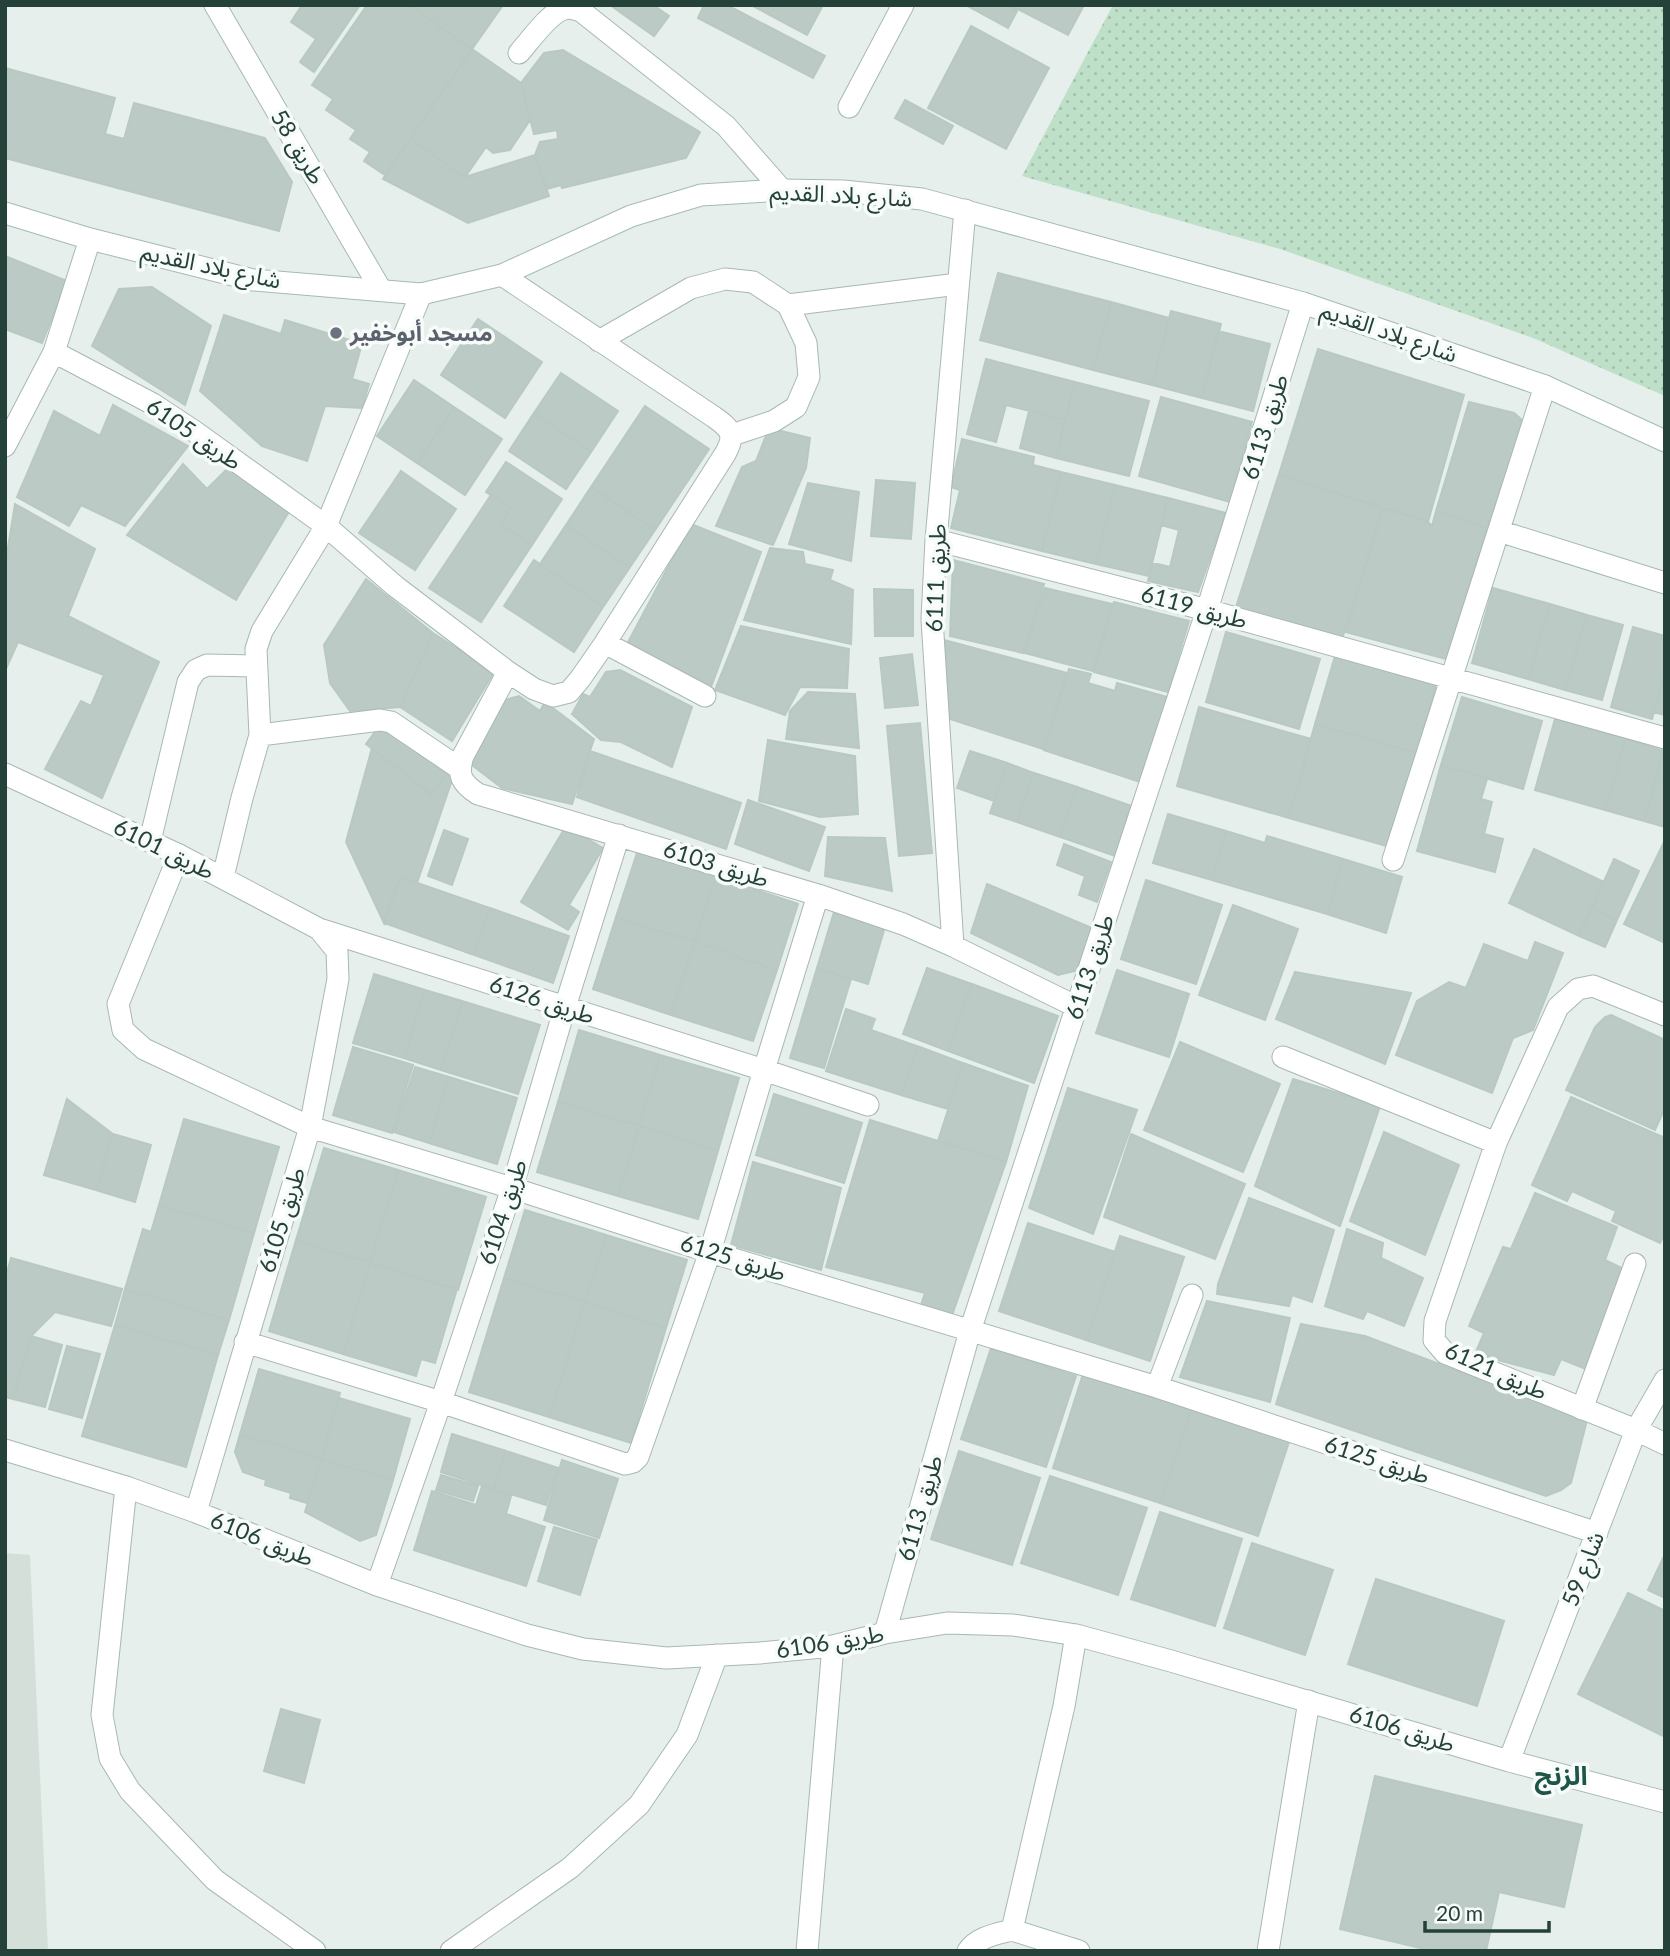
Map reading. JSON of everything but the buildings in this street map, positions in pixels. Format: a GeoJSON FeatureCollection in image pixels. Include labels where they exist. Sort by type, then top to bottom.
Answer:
{"type":"FeatureCollection","features":[{"type":"Feature","properties":{"kind":"street","name":"طريق 58"},"geometry":{"type":"LineString","coordinates":[[215,5],[381,290]]}},
{"type":"Feature","properties":{"kind":"street"},"geometry":{"type":"LineString","coordinates":[[849,107],[903,5]]}},
{"type":"Feature","properties":{"kind":"street"},"geometry":{"type":"LineString","coordinates":[[519,54],[560,10],[571,8],[581,11],[726,126],[782,190]]}},
{"type":"Feature","properties":{"kind":"street","name":"شارع بلاد القديم"},"geometry":{"type":"LineString","coordinates":[[5,213],[90,239],[253,280],[421,294],[502,275],[631,216],[701,195],[782,190],[843,191],[922,199],[1303,303],[1545,386],[1665,441]]}},
{"type":"Feature","properties":{"kind":"street","name":"طريق 6111"},"geometry":{"type":"LineString","coordinates":[[953,946],[932,619],[936,540],[965,210]]}},
{"type":"Feature","properties":{"kind":"street"},"geometry":{"type":"LineString","coordinates":[[5,446],[54,352],[90,239]]}},
{"type":"Feature","properties":{"kind":"street"},"geometry":{"type":"LineString","coordinates":[[502,275],[725,425],[728,444]]}},
{"type":"Feature","properties":{"kind":"street"},"geometry":{"type":"LineString","coordinates":[[599,341],[691,288],[725,279],[753,282],[788,305],[806,343],[809,377],[796,407],[728,444],[606,643],[705,696]]}},
{"type":"Feature","properties":{"kind":"street"},"geometry":{"type":"LineString","coordinates":[[788,305],[958,284]]}},
{"type":"Feature","properties":{"kind":"street"},"geometry":{"type":"LineString","coordinates":[[223,877],[260,735],[256,649],[262,631],[326,526],[421,294]]}},
{"type":"Feature","properties":{"kind":"street","name":"طريق 6113"},"geometry":{"type":"LineString","coordinates":[[885,1633],[970,1331],[1208,610],[1303,303]]}},
{"type":"Feature","properties":{"kind":"street","name":"طريق 6105"},"geometry":{"type":"LineString","coordinates":[[54,352],[153,404],[184,424],[326,526],[395,586],[534,689],[553,696],[569,692],[606,643]]}},
{"type":"Feature","properties":{"kind":"street"},"geometry":{"type":"LineString","coordinates":[[1393,860],[1545,386]]}},
{"type":"Feature","properties":{"kind":"street"},"geometry":{"type":"LineString","coordinates":[[1499,531],[1665,583]]}},
{"type":"Feature","properties":{"kind":"street","name":"طريق 6119"},"geometry":{"type":"LineString","coordinates":[[936,540],[1208,610],[1665,738]]}},
{"type":"Feature","properties":{"kind":"street"},"geometry":{"type":"LineString","coordinates":[[150,841],[188,682],[196,670],[208,665],[256,666]]}},
{"type":"Feature","properties":{"kind":"street"},"geometry":{"type":"LineString","coordinates":[[459,768],[509,672]]}},
{"type":"Feature","properties":{"kind":"street","name":"طريق 6103"},"geometry":{"type":"LineString","coordinates":[[260,735],[380,720],[391,722],[459,768],[470,789],[486,797],[818,895],[903,924],[1077,1007]]}},
{"type":"Feature","properties":{"kind":"street","name":"طريق 6101"},"geometry":{"type":"LineString","coordinates":[[5,774],[179,855],[320,929]]}},
{"type":"Feature","properties":{"kind":"street","name":"طريق 6104"},"geometry":{"type":"LineString","coordinates":[[377,1586],[512,1188],[619,835]]}},
{"type":"Feature","properties":{"kind":"street","name":"طريق 6125"},"geometry":{"type":"LineString","coordinates":[[179,855],[118,1004],[123,1030],[144,1049],[310,1127],[710,1252],[1157,1387],[1597,1533]]}},
{"type":"Feature","properties":{"kind":"street"},"geometry":{"type":"LineString","coordinates":[[245,1342],[441,1402],[625,1464],[633,1462],[638,1457],[710,1252],[818,895]]}},
{"type":"Feature","properties":{"kind":"street","name":"طريق 6105"},"geometry":{"type":"LineString","coordinates":[[196,1512],[310,1127],[338,979],[337,951],[320,929]]}},
{"type":"Feature","properties":{"kind":"street","name":"طريق 6126"},"geometry":{"type":"LineString","coordinates":[[320,929],[868,1105]]}},
{"type":"Feature","properties":{"kind":"street","name":"طريق 6121"},"geometry":{"type":"LineString","coordinates":[[1665,1015],[1592,986],[1577,989],[1558,1007],[1496,1143],[1435,1321],[1434,1340],[1446,1353],[1665,1444]]}},
{"type":"Feature","properties":{"kind":"street"},"geometry":{"type":"LineString","coordinates":[[1283,1057],[1496,1143]]}},
{"type":"Feature","properties":{"kind":"street"},"geometry":{"type":"LineString","coordinates":[[1582,1409],[1635,1264]]}},
{"type":"Feature","properties":{"kind":"street"},"geometry":{"type":"LineString","coordinates":[[1157,1387],[1192,1295]]}},
{"type":"Feature","properties":{"kind":"street","name":"شارع 59"},"geometry":{"type":"LineString","coordinates":[[1509,1761],[1636,1430],[1665,1380]]}},
{"type":"Feature","properties":{"kind":"street","name":"طريق 6106"},"geometry":{"type":"LineString","coordinates":[[5,1450],[196,1512],[377,1586],[527,1635],[583,1649],[666,1658],[760,1653],[833,1646],[885,1633],[947,1623],[1013,1625],[1076,1635],[1509,1761],[1665,1802]]}},
{"type":"Feature","properties":{"kind":"street"},"geometry":{"type":"LineString","coordinates":[[125,1487],[102,1715],[110,1758],[130,1791],[215,1881],[315,1951]]}},
{"type":"Feature","properties":{"kind":"street"},"geometry":{"type":"LineString","coordinates":[[1012,1930],[1064,1706],[1076,1635]]}},
{"type":"Feature","properties":{"kind":"street"},"geometry":{"type":"LineString","coordinates":[[807,1951],[833,1646]]}},
{"type":"Feature","properties":{"kind":"street"},"geometry":{"type":"LineString","coordinates":[[451,1951],[570,1868],[639,1805],[687,1735],[717,1655]]}},
{"type":"Feature","properties":{"kind":"street"},"geometry":{"type":"LineString","coordinates":[[1268,1951],[1308,1701]]}},
{"type":"Feature","properties":{"kind":"street"},"geometry":{"type":"LineString","coordinates":[[968,1951],[972,1945],[985,1938],[1012,1930],[1079,1951]]}},
{"type":"Feature","properties":{"kind":"shaded area"},"geometry":{"type":"Polygon","coordinates":[[[5,1553],[30,1555],[48,1951],[5,1951],[5,1553]]]}},
{"type":"Feature","properties":{"kind":"green space"},"geometry":{"type":"Polygon","coordinates":[[[1113,5],[1665,5],[1665,396],[1533,338],[1280,249],[1022,176],[1113,5]]]}},
{"type":"Feature","properties":{"kind":"place","name":"مسجد أبوخفير"},"geometry":{"type":"Point","coordinates":[336,333]}},
{"type":"Feature","properties":{"kind":"district","name":"الزنج"},"geometry":{"type":"Point","coordinates":[1561,1776]}}]}
